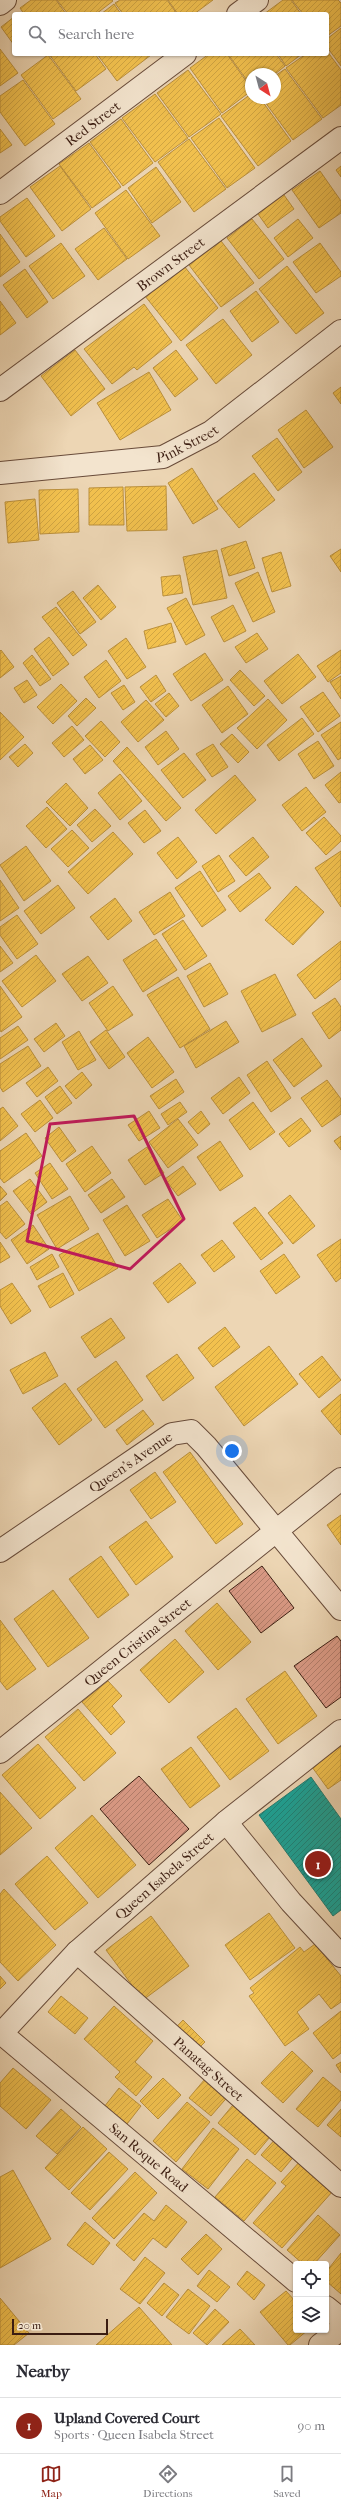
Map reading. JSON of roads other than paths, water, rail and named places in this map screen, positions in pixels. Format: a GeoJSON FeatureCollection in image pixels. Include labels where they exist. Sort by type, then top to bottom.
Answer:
{"type":"FeatureCollection","features":[{"type":"Feature","properties":{"kind":"street"},"geometry":{"type":"LineString","coordinates":[[0,4],[6,0]]}},
{"type":"Feature","properties":{"kind":"street"},"geometry":{"type":"LineString","coordinates":[[241,12],[257,0]]}},
{"type":"Feature","properties":{"kind":"street","name":"Red Street"},"geometry":{"type":"LineString","coordinates":[[0,192],[182,56]]}},
{"type":"Feature","properties":{"kind":"street","name":"Brown Street"},"geometry":{"type":"LineString","coordinates":[[0,390],[341,138]]}},
{"type":"Feature","properties":{"kind":"street","name":"Pink Street"},"geometry":{"type":"LineString","coordinates":[[0,473],[163,456],[211,432],[341,331]]}},
{"type":"Feature","properties":{"kind":"street","name":"Queen's Avenue"},"geometry":{"type":"LineString","coordinates":[[0,1551],[172,1434],[191,1431],[206,1446],[341,1609]]}},
{"type":"Feature","properties":{"kind":"street","name":"Queen Cristina Street"},"geometry":{"type":"LineString","coordinates":[[0,1752],[275,1530],[341,1479]]}},
{"type":"Feature","properties":{"kind":"street","name":"Queen Isabela Street"},"geometry":{"type":"LineString","coordinates":[[1,2034],[77,1952],[226,1822],[341,1731]]}},
{"type":"Feature","properties":{"kind":"street"},"geometry":{"type":"LineString","coordinates":[[226,1822],[292,1902],[341,1956]]}},
{"type":"Feature","properties":{"kind":"street","name":"Panatag Street"},"geometry":{"type":"LineString","coordinates":[[77,1952],[341,2186]]}},
{"type":"Feature","properties":{"kind":"street","name":"San Roque Road"},"geometry":{"type":"LineString","coordinates":[[1,2034],[293,2278]]}},
{"type":"Feature","properties":{"kind":"street"},"geometry":{"type":"LineString","coordinates":[[329,2309],[341,2319]]}},
{"type":"Feature","properties":{"kind":"street"},"geometry":{"type":"LineString","coordinates":[[320,2345],[341,2329]]}},
{"type":"Feature","properties":{"kind":"place","name":"Upland Covered Court"},"geometry":{"type":"Point","coordinates":[318,1864]}}]}
